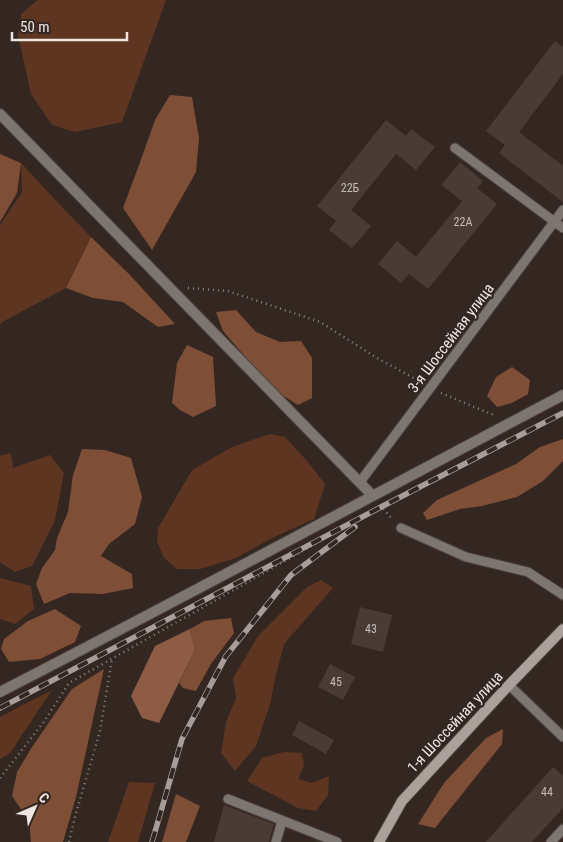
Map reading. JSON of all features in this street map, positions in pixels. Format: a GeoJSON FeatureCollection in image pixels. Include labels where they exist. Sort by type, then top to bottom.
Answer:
{"type":"FeatureCollection","features":[{"type":"Feature","properties":{"kind":"street"},"geometry":{"type":"LineString","coordinates":[[0,114],[372,495]]}},
{"type":"Feature","properties":{"kind":"street"},"geometry":{"type":"LineString","coordinates":[[0,692],[563,395]]}},
{"type":"Feature","properties":{"kind":"street","name":"1-я Шоссейная улица"},"geometry":{"type":"LineString","coordinates":[[379,842],[402,801],[563,629]]}},
{"type":"Feature","properties":{"kind":"lane"},"geometry":{"type":"LineString","coordinates":[[454,148],[563,228]]}},
{"type":"Feature","properties":{"kind":"lane","name":"3-я Шоссейная улица"},"geometry":{"type":"LineString","coordinates":[[360,482],[563,210]]}},
{"type":"Feature","properties":{"kind":"lane"},"geometry":{"type":"LineString","coordinates":[[401,528],[466,557],[528,572],[563,595]]}},
{"type":"Feature","properties":{"kind":"lane"},"geometry":{"type":"LineString","coordinates":[[509,685],[563,737]]}},
{"type":"Feature","properties":{"kind":"lane"},"geometry":{"type":"LineString","coordinates":[[228,799],[337,842]]}},
{"type":"Feature","properties":{"kind":"lane"},"geometry":{"type":"LineString","coordinates":[[276,842],[282,820]]}},
{"type":"Feature","properties":{"kind":"lane"},"geometry":{"type":"LineString","coordinates":[[551,842],[563,829]]}},
{"type":"Feature","properties":{"kind":"path"},"geometry":{"type":"LineString","coordinates":[[185,288],[228,291],[320,322],[377,358],[445,395],[512,422]]}},
{"type":"Feature","properties":{"kind":"path"},"geometry":{"type":"LineString","coordinates":[[372,495],[401,528]]}},
{"type":"Feature","properties":{"kind":"path"},"geometry":{"type":"LineString","coordinates":[[0,778],[43,723],[69,682],[112,660],[364,516]]}},
{"type":"Feature","properties":{"kind":"path"},"geometry":{"type":"LineString","coordinates":[[69,842],[74,817],[100,731],[112,660]]}},
{"type":"Feature","properties":{"kind":"shaded area"},"geometry":{"type":"Polygon","coordinates":[[[38,0],[166,0],[122,122],[75,132],[52,125],[31,94],[18,35],[21,14],[38,0]]]}},
{"type":"Feature","properties":{"kind":"shaded area"},"geometry":{"type":"Polygon","coordinates":[[[170,95],[192,97],[199,138],[196,172],[152,250],[123,208],[155,120],[170,95]]]}},
{"type":"Feature","properties":{"kind":"shaded area"},"geometry":{"type":"Polygon","coordinates":[[[0,154],[21,163],[17,193],[0,222],[0,154]]]}},
{"type":"Feature","properties":{"kind":"shaded area"},"geometry":{"type":"Polygon","coordinates":[[[21,163],[91,237],[66,288],[2,322],[0,325],[0,225],[22,192],[21,163]]]}},
{"type":"Feature","properties":{"kind":"shaded area"},"geometry":{"type":"Polygon","coordinates":[[[91,237],[130,275],[175,324],[158,327],[123,302],[93,298],[66,288],[91,237]]]}},
{"type":"Feature","properties":{"kind":"shaded area"},"geometry":{"type":"Polygon","coordinates":[[[236,310],[256,332],[280,342],[301,341],[312,358],[312,398],[298,405],[282,395],[254,367],[223,331],[216,312],[236,310]]]}},
{"type":"Feature","properties":{"kind":"shaded area"},"geometry":{"type":"Polygon","coordinates":[[[187,345],[213,357],[216,406],[193,417],[172,403],[177,363],[187,345]]]}},
{"type":"Feature","properties":{"kind":"shaded area"},"geometry":{"type":"Polygon","coordinates":[[[512,367],[530,380],[528,394],[512,403],[497,407],[487,396],[496,377],[512,367]]]}},
{"type":"Feature","properties":{"kind":"shaded area"},"geometry":{"type":"Polygon","coordinates":[[[270,434],[285,437],[325,484],[314,519],[272,538],[236,558],[200,569],[177,569],[164,558],[157,541],[158,528],[192,470],[232,447],[270,434]]]}},
{"type":"Feature","properties":{"kind":"shaded area"},"geometry":{"type":"Polygon","coordinates":[[[563,439],[563,461],[543,481],[517,497],[482,506],[460,509],[427,520],[423,513],[437,500],[516,464],[540,447],[563,439]]]}},
{"type":"Feature","properties":{"kind":"shaded area"},"geometry":{"type":"Polygon","coordinates":[[[82,449],[105,450],[131,458],[142,497],[135,524],[109,544],[101,556],[132,574],[133,588],[103,594],[70,593],[44,604],[36,584],[42,568],[55,550],[57,538],[68,512],[73,475],[82,449]]]}},
{"type":"Feature","properties":{"kind":"shaded area"},"geometry":{"type":"Polygon","coordinates":[[[11,453],[13,468],[50,455],[64,473],[55,520],[32,566],[15,572],[0,562],[0,456],[11,453]]]}},
{"type":"Feature","properties":{"kind":"shaded area"},"geometry":{"type":"Polygon","coordinates":[[[0,578],[31,586],[34,609],[15,624],[0,619],[0,578]]]}},
{"type":"Feature","properties":{"kind":"shaded area"},"geometry":{"type":"Polygon","coordinates":[[[321,580],[333,588],[284,644],[270,704],[256,746],[235,771],[221,753],[226,722],[236,698],[233,678],[258,636],[307,587],[321,580]]]}},
{"type":"Feature","properties":{"kind":"shaded area"},"geometry":{"type":"Polygon","coordinates":[[[55,609],[81,626],[75,642],[40,659],[9,662],[1,649],[4,639],[28,621],[55,609]]]}},
{"type":"Feature","properties":{"kind":"shaded area"},"geometry":{"type":"Polygon","coordinates":[[[231,618],[234,633],[211,664],[196,691],[183,688],[179,683],[195,650],[190,629],[204,621],[231,618]]]}},
{"type":"Feature","properties":{"kind":"shaded area"},"geometry":{"type":"Polygon","coordinates":[[[190,629],[195,650],[159,723],[142,718],[131,696],[155,646],[190,629]]]}},
{"type":"Feature","properties":{"kind":"shaded area"},"geometry":{"type":"Polygon","coordinates":[[[104,669],[76,797],[63,842],[31,842],[29,821],[12,796],[17,772],[72,689],[104,669]]]}},
{"type":"Feature","properties":{"kind":"shaded area"},"geometry":{"type":"Polygon","coordinates":[[[52,690],[10,753],[0,759],[0,717],[52,690]]]}},
{"type":"Feature","properties":{"kind":"shaded area"},"geometry":{"type":"Polygon","coordinates":[[[503,729],[502,744],[435,828],[418,824],[444,783],[486,738],[503,729]]]}},
{"type":"Feature","properties":{"kind":"shaded area"},"geometry":{"type":"Polygon","coordinates":[[[284,752],[302,753],[304,766],[298,779],[312,783],[329,776],[328,795],[316,811],[298,808],[247,781],[262,758],[284,752]]]}},
{"type":"Feature","properties":{"kind":"shaded area"},"geometry":{"type":"Polygon","coordinates":[[[129,782],[155,783],[138,842],[108,842],[129,782]]]}},
{"type":"Feature","properties":{"kind":"shaded area"},"geometry":{"type":"Polygon","coordinates":[[[176,794],[200,806],[186,842],[162,842],[176,794]]]}},
{"type":"Feature","properties":{"kind":"building"},"geometry":{"type":"Polygon","coordinates":[[[555,41],[563,47],[563,74],[519,132],[563,166],[563,202],[499,153],[505,145],[486,131],[555,41]]]}},
{"type":"Feature","properties":{"kind":"building"},"geometry":{"type":"Polygon","coordinates":[[[386,120],[406,136],[411,129],[435,147],[416,170],[396,154],[351,210],[371,226],[352,248],[329,230],[336,221],[317,206],[386,120]]]}},
{"type":"Feature","properties":{"kind":"building"},"geometry":{"type":"Polygon","coordinates":[[[460,162],[483,181],[477,188],[497,204],[428,289],[409,274],[401,283],[378,264],[397,241],[416,257],[462,201],[441,185],[460,162]]]}},
{"type":"Feature","properties":{"kind":"building"},"geometry":{"type":"Polygon","coordinates":[[[360,607],[392,615],[383,652],[351,644],[360,607]]]}},
{"type":"Feature","properties":{"kind":"building"},"geometry":{"type":"Polygon","coordinates":[[[330,664],[355,677],[343,700],[318,687],[330,664]]]}},
{"type":"Feature","properties":{"kind":"building"},"geometry":{"type":"Polygon","coordinates":[[[299,721],[334,740],[326,754],[292,735],[299,721]]]}},
{"type":"Feature","properties":{"kind":"building"},"geometry":{"type":"Polygon","coordinates":[[[553,767],[563,776],[563,808],[532,842],[486,842],[553,767]]]}},
{"type":"Feature","properties":{"kind":"building"},"geometry":{"type":"Polygon","coordinates":[[[224,805],[274,824],[269,842],[214,842],[224,805]]]}},
{"type":"Feature","properties":{"kind":"railway"},"geometry":{"type":"LineString","coordinates":[[0,708],[563,413]]}},
{"type":"Feature","properties":{"kind":"railway"},"geometry":{"type":"LineString","coordinates":[[152,842],[182,739],[226,656],[291,575],[355,527]]}}]}
